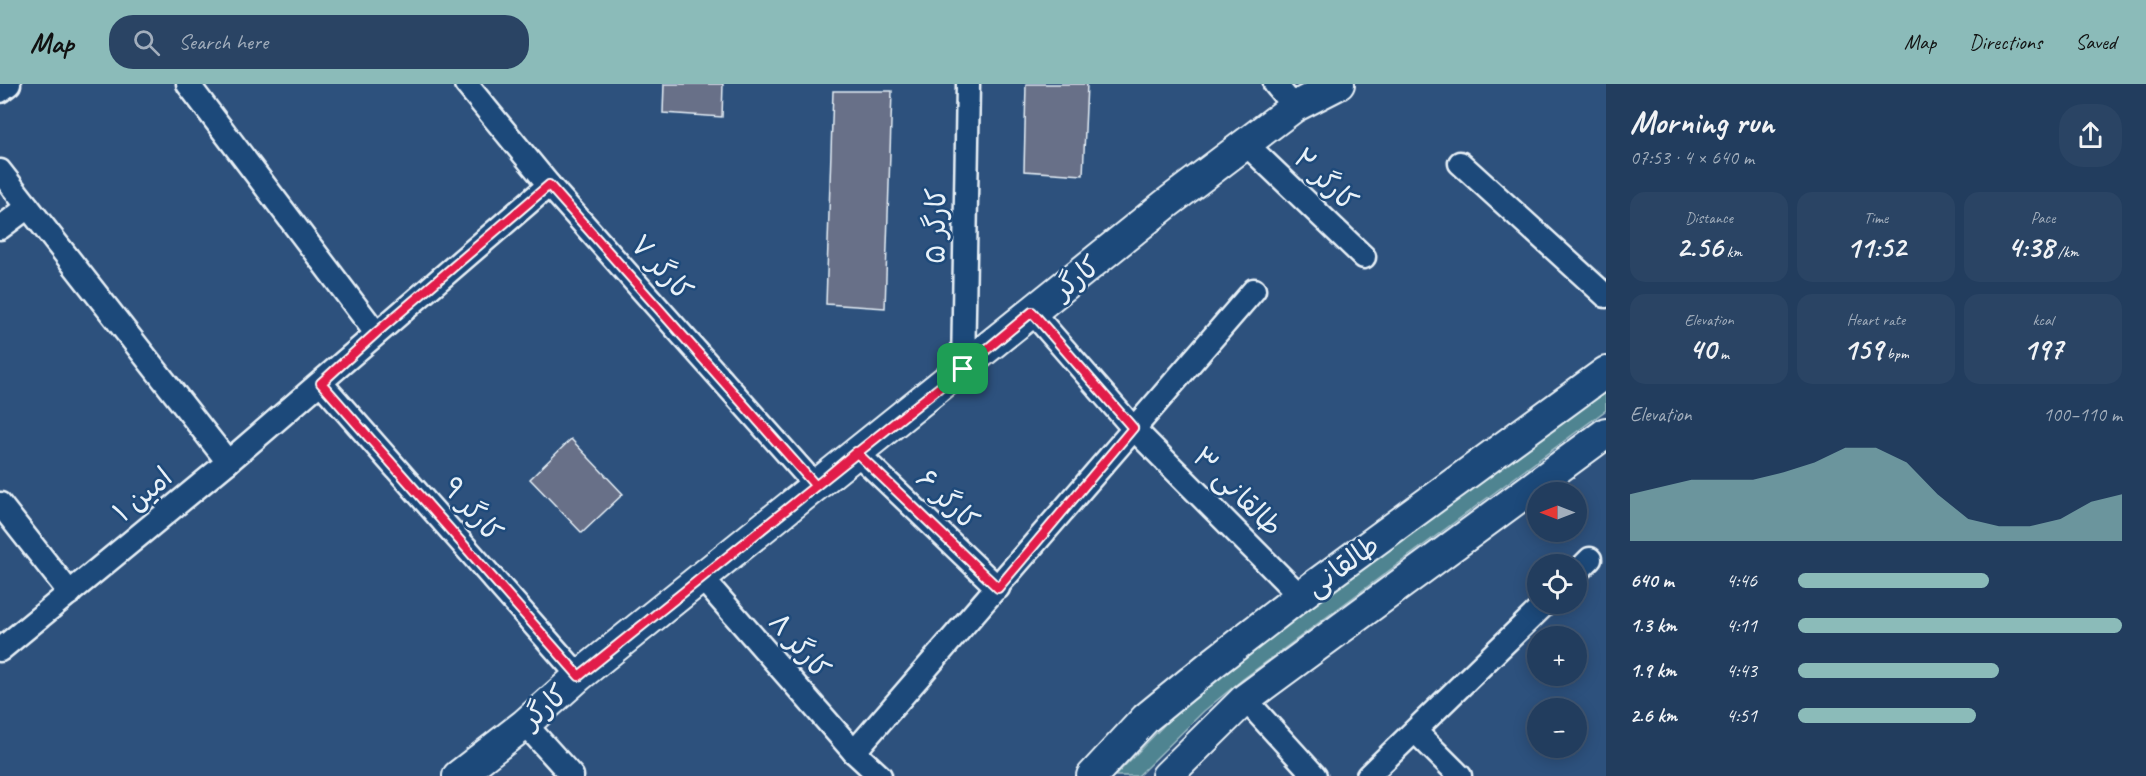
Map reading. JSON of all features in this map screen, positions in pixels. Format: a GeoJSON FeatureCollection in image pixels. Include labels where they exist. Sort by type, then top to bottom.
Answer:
{"type":"FeatureCollection","features":[{"type":"Feature","properties":{"kind":"main road","name":"کارگر"},"geometry":{"type":"LineString","coordinates":[[458,776],[525,724],[579,676],[856,452],[963,369],[1166,204],[1294,107],[1339,84]]}},
{"type":"Feature","properties":{"kind":"main road","name":"طالقانی"},"geometry":{"type":"LineString","coordinates":[[1092,776],[1146,718],[1300,596],[1606,372]]}},
{"type":"Feature","properties":{"kind":"main road","name":"طالقانی"},"geometry":{"type":"LineString","coordinates":[[1167,776],[1245,699],[1606,433]]}},
{"type":"Feature","properties":{"kind":"street"},"geometry":{"type":"LineString","coordinates":[[0,91],[9,84]]}},
{"type":"Feature","properties":{"kind":"street"},"geometry":{"type":"LineString","coordinates":[[188,84],[376,333]]}},
{"type":"Feature","properties":{"kind":"street","name":"کارگر ۷"},"geometry":{"type":"LineString","coordinates":[[466,84],[549,185],[816,486]]}},
{"type":"Feature","properties":{"kind":"street","name":"کارگر ۵"},"geometry":{"type":"LineString","coordinates":[[963,369],[968,84]]}},
{"type":"Feature","properties":{"kind":"street"},"geometry":{"type":"LineString","coordinates":[[1275,84],[1294,107]]}},
{"type":"Feature","properties":{"kind":"street","name":"کارگر ۲"},"geometry":{"type":"LineString","coordinates":[[1246,144],[1364,257]]}},
{"type":"Feature","properties":{"kind":"street"},"geometry":{"type":"LineString","coordinates":[[1460,163],[1606,296]]}},
{"type":"Feature","properties":{"kind":"street"},"geometry":{"type":"LineString","coordinates":[[0,171],[228,462]]}},
{"type":"Feature","properties":{"kind":"street","name":"امین ۱"},"geometry":{"type":"LineString","coordinates":[[0,650],[228,462],[549,185]]}},
{"type":"Feature","properties":{"kind":"street"},"geometry":{"type":"LineString","coordinates":[[0,228],[28,207]]}},
{"type":"Feature","properties":{"kind":"street"},"geometry":{"type":"LineString","coordinates":[[854,752],[1254,290]]}},
{"type":"Feature","properties":{"kind":"street","name":"طالقانی ۳"},"geometry":{"type":"LineString","coordinates":[[1032,312],[1133,428],[1300,596]]}},
{"type":"Feature","properties":{"kind":"street","name":"کارگر ۹"},"geometry":{"type":"LineString","coordinates":[[321,383],[579,676]]}},
{"type":"Feature","properties":{"kind":"street","name":"کارگر ۶"},"geometry":{"type":"LineString","coordinates":[[856,452],[998,588]]}},
{"type":"Feature","properties":{"kind":"street"},"geometry":{"type":"LineString","coordinates":[[0,504],[70,593]]}},
{"type":"Feature","properties":{"kind":"street","name":"کارگر ۸"},"geometry":{"type":"LineString","coordinates":[[702,578],[854,752],[880,776]]}},
{"type":"Feature","properties":{"kind":"street"},"geometry":{"type":"LineString","coordinates":[[1368,776],[1535,614]]}},
{"type":"Feature","properties":{"kind":"street"},"geometry":{"type":"LineString","coordinates":[[1245,699],[1315,776]]}},
{"type":"Feature","properties":{"kind":"street"},"geometry":{"type":"LineString","coordinates":[[525,724],[572,776]]}},
{"type":"Feature","properties":{"kind":"street"},"geometry":{"type":"LineString","coordinates":[[1415,731],[1460,776]]}},
{"type":"Feature","properties":{"kind":"green space"},"geometry":{"type":"Polygon","coordinates":[[[1606,385],[1606,410],[1243,679],[1204,711],[1138,776],[1115,776],[1192,696],[1606,385]]]}},
{"type":"Feature","properties":{"kind":"building"},"geometry":{"type":"Polygon","coordinates":[[[664,84],[723,84],[722,117],[663,113],[664,84]]]}},
{"type":"Feature","properties":{"kind":"building"},"geometry":{"type":"Polygon","coordinates":[[[1026,84],[1087,84],[1083,175],[1024,171],[1026,84]]]}},
{"type":"Feature","properties":{"kind":"building"},"geometry":{"type":"Polygon","coordinates":[[[833,91],[892,91],[885,308],[826,304],[833,91]]]}},
{"type":"Feature","properties":{"kind":"building"},"geometry":{"type":"Polygon","coordinates":[[[571,439],[623,494],[582,533],[530,479],[571,439]]]}},
{"type":"Feature","properties":{"kind":"route"},"geometry":{"type":"LineString","coordinates":[[963,369],[856,452],[816,486],[579,676],[321,383],[549,185],[816,486],[856,452],[998,588],[1133,428],[1032,312],[963,369]]}}]}
